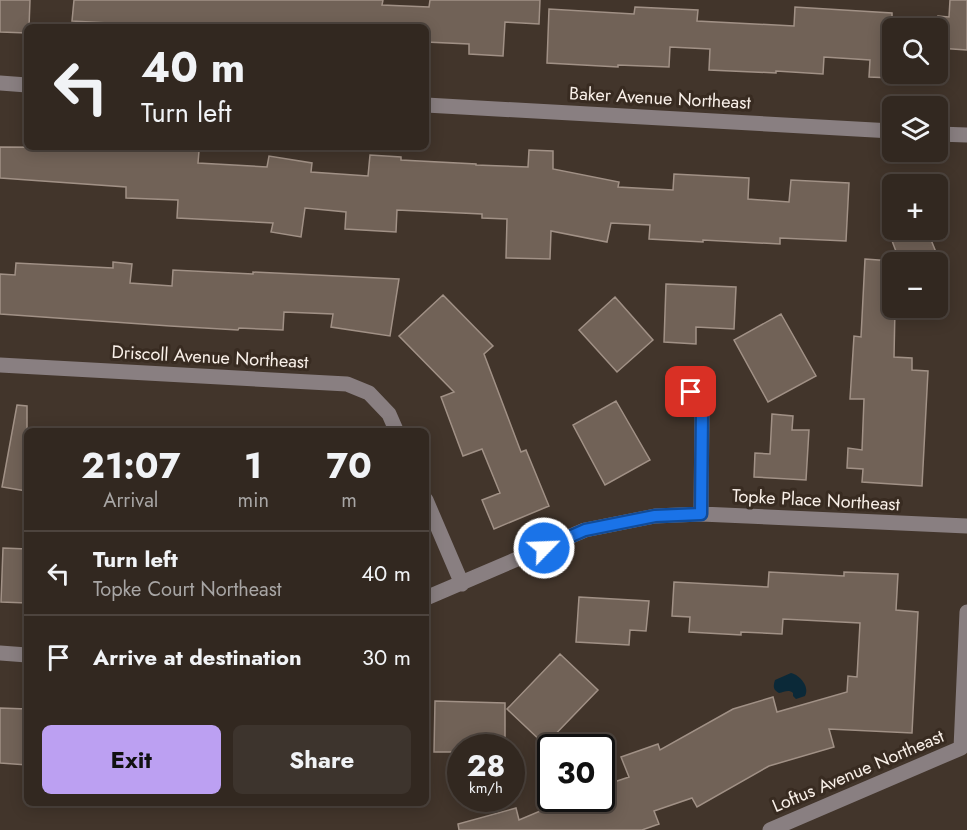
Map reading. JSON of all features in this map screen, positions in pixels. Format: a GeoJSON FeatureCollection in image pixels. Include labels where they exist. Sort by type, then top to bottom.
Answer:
{"type":"FeatureCollection","features":[{"type":"Feature","properties":{"kind":"street"},"geometry":{"type":"LineString","coordinates":[[0,83],[24,85]]}},
{"type":"Feature","properties":{"kind":"street","name":"Baker Avenue Northeast"},"geometry":{"type":"LineString","coordinates":[[429,105],[882,130]]}},
{"type":"Feature","properties":{"kind":"street"},"geometry":{"type":"LineString","coordinates":[[948,134],[967,135]]}},
{"type":"Feature","properties":{"kind":"street","name":"Driscoll Avenue Northeast"},"geometry":{"type":"LineString","coordinates":[[0,365],[347,384],[369,393],[389,414],[395,428]]}},
{"type":"Feature","properties":{"kind":"street"},"geometry":{"type":"LineString","coordinates":[[691,392],[702,410],[701,514]]}},
{"type":"Feature","properties":{"kind":"street"},"geometry":{"type":"LineString","coordinates":[[429,507],[462,584]]}},
{"type":"Feature","properties":{"kind":"street","name":"Topke Place Northeast"},"geometry":{"type":"LineString","coordinates":[[429,597],[585,530],[655,516],[701,514],[967,526]]}},
{"type":"Feature","properties":{"kind":"street","name":"Loftus Avenue Northeast"},"geometry":{"type":"LineString","coordinates":[[770,830],[961,748],[967,612]]}},
{"type":"Feature","properties":{"kind":"street"},"geometry":{"type":"LineString","coordinates":[[0,653],[24,655]]}},
{"type":"Feature","properties":{"kind":"water"},"geometry":{"type":"Polygon","coordinates":[[[791,673],[803,682],[806,689],[805,696],[796,699],[791,692],[779,693],[775,689],[775,680],[791,673]]]}},
{"type":"Feature","properties":{"kind":"building"},"geometry":{"type":"Polygon","coordinates":[[[0,0],[30,0],[29,24],[24,24],[24,33],[0,32],[0,0]]]}},
{"type":"Feature","properties":{"kind":"building"},"geometry":{"type":"Polygon","coordinates":[[[74,0],[383,0],[382,5],[429,7],[430,0],[540,0],[539,24],[505,22],[503,56],[469,54],[469,44],[429,42],[429,24],[108,24],[72,21],[74,0]]]}},
{"type":"Feature","properties":{"kind":"building"},"geometry":{"type":"Polygon","coordinates":[[[950,0],[967,0],[967,50],[948,49],[948,18],[938,18],[938,16],[949,17],[950,0]]]}},
{"type":"Feature","properties":{"kind":"building"},"geometry":{"type":"Polygon","coordinates":[[[635,7],[698,10],[697,21],[794,26],[795,7],[892,13],[892,18],[882,18],[882,78],[869,77],[870,60],[824,57],[823,74],[709,70],[710,49],[670,47],[669,67],[547,63],[549,9],[634,14],[635,7]]]}},
{"type":"Feature","properties":{"kind":"building"},"geometry":{"type":"Polygon","coordinates":[[[0,147],[24,147],[24,150],[199,151],[198,163],[267,167],[269,156],[312,163],[311,172],[368,176],[370,155],[401,157],[401,160],[528,167],[529,150],[553,151],[553,169],[619,182],[618,187],[673,190],[674,174],[749,178],[748,199],[789,202],[791,180],[849,183],[846,241],[780,238],[780,244],[649,239],[650,225],[611,223],[607,242],[551,231],[550,259],[506,258],[507,219],[482,218],[482,214],[397,210],[396,232],[345,229],[346,212],[305,208],[301,237],[271,232],[273,223],[177,218],[178,200],[126,198],[126,187],[0,178],[0,147]]]}},
{"type":"Feature","properties":{"kind":"building"},"geometry":{"type":"Polygon","coordinates":[[[892,240],[931,240],[936,252],[896,252],[892,240]]]}},
{"type":"Feature","properties":{"kind":"building"},"geometry":{"type":"Polygon","coordinates":[[[865,259],[882,260],[882,318],[895,318],[894,357],[912,358],[912,370],[928,371],[922,486],[862,482],[863,469],[847,468],[848,448],[862,450],[864,399],[850,399],[854,336],[861,337],[865,259]]]}},
{"type":"Feature","properties":{"kind":"building"},"geometry":{"type":"Polygon","coordinates":[[[113,262],[132,264],[130,283],[172,286],[173,270],[399,279],[390,336],[331,327],[333,314],[284,312],[283,330],[239,328],[238,330],[0,314],[0,274],[15,275],[16,263],[113,268],[113,262]]]}},
{"type":"Feature","properties":{"kind":"building"},"geometry":{"type":"Polygon","coordinates":[[[666,284],[736,287],[734,329],[696,327],[696,344],[664,342],[666,284]]]}},
{"type":"Feature","properties":{"kind":"building"},"geometry":{"type":"Polygon","coordinates":[[[443,295],[493,346],[484,354],[521,452],[526,450],[549,506],[494,529],[482,500],[500,493],[482,449],[463,456],[441,397],[454,392],[399,336],[443,295]]]}},
{"type":"Feature","properties":{"kind":"building"},"geometry":{"type":"Polygon","coordinates":[[[615,297],[653,340],[617,372],[579,330],[615,297]]]}},
{"type":"Feature","properties":{"kind":"building"},"geometry":{"type":"Polygon","coordinates":[[[781,314],[816,376],[768,402],[734,340],[781,314]]]}},
{"type":"Feature","properties":{"kind":"building"},"geometry":{"type":"Polygon","coordinates":[[[616,401],[650,460],[605,485],[573,425],[616,401]]]}},
{"type":"Feature","properties":{"kind":"building"},"geometry":{"type":"Polygon","coordinates":[[[17,405],[27,406],[27,428],[24,428],[24,491],[2,487],[17,405]]]}},
{"type":"Feature","properties":{"kind":"building"},"geometry":{"type":"Polygon","coordinates":[[[772,414],[793,416],[792,430],[809,430],[806,480],[754,477],[755,453],[770,454],[772,414]]]}},
{"type":"Feature","properties":{"kind":"building"},"geometry":{"type":"Polygon","coordinates":[[[3,548],[24,549],[24,603],[1,602],[3,548]]]}},
{"type":"Feature","properties":{"kind":"building"},"geometry":{"type":"Polygon","coordinates":[[[769,572],[844,576],[844,572],[898,574],[896,610],[918,612],[912,733],[829,729],[834,747],[769,766],[697,807],[692,798],[654,811],[659,824],[642,830],[459,830],[458,824],[502,812],[517,812],[519,820],[538,812],[615,812],[615,782],[629,777],[621,757],[658,744],[660,750],[733,709],[773,697],[777,712],[847,692],[848,676],[857,677],[860,623],[783,619],[782,634],[741,632],[741,635],[689,632],[690,617],[672,616],[674,582],[768,587],[769,572]]]}},
{"type":"Feature","properties":{"kind":"building"},"geometry":{"type":"Polygon","coordinates":[[[579,597],[649,601],[646,631],[630,630],[629,645],[576,642],[579,597]]]}},
{"type":"Feature","properties":{"kind":"building"},"geometry":{"type":"Polygon","coordinates":[[[560,654],[598,690],[556,734],[537,734],[537,737],[507,709],[560,654]]]}},
{"type":"Feature","properties":{"kind":"building"},"geometry":{"type":"Polygon","coordinates":[[[435,701],[505,703],[505,734],[447,734],[447,752],[434,752],[435,701]]]}},
{"type":"Feature","properties":{"kind":"building"},"geometry":{"type":"Polygon","coordinates":[[[0,708],[24,709],[24,765],[0,763],[0,708]]]}},
{"type":"Feature","properties":{"kind":"route"},"geometry":{"type":"LineString","coordinates":[[544,548],[585,530],[655,516],[701,514],[702,410],[691,392]]}}]}
